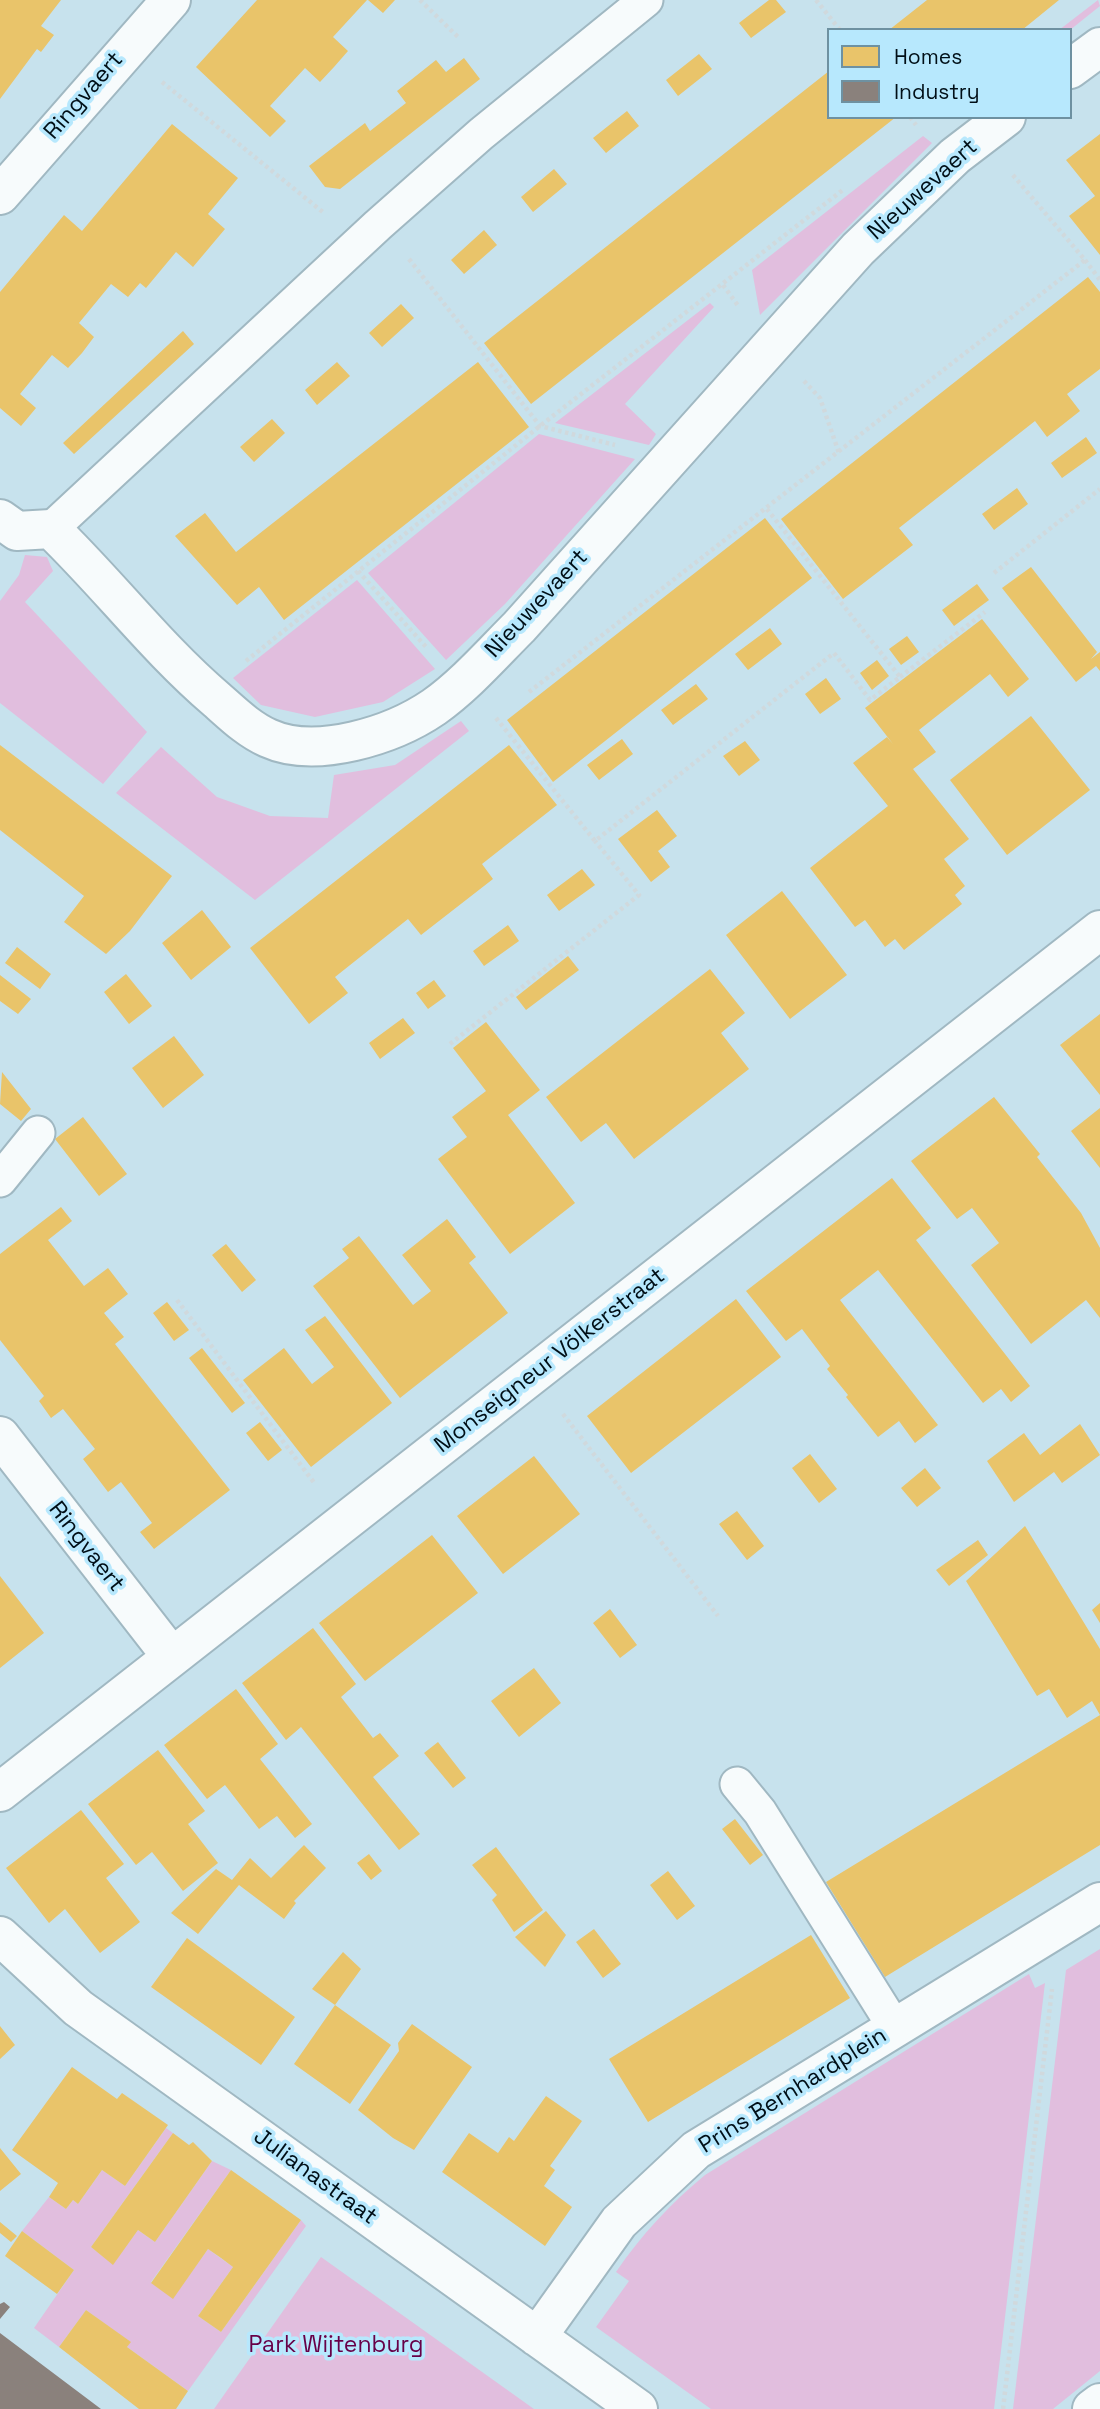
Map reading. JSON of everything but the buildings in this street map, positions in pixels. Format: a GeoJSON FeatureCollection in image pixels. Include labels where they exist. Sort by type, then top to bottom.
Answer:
{"type":"FeatureCollection","features":[{"type":"Feature","properties":{"kind":"street","name":"Ringvaert"},"geometry":{"type":"LineString","coordinates":[[0,195],[123,51],[171,0]]}},
{"type":"Feature","properties":{"kind":"street"},"geometry":{"type":"LineString","coordinates":[[1072,68],[1100,47]]}},
{"type":"Feature","properties":{"kind":"street","name":"Nieuwevaert"},"geometry":{"type":"LineString","coordinates":[[51,529],[207,692],[247,726],[269,739],[299,747],[358,740],[399,728],[435,706],[460,685],[519,627],[858,249],[955,156],[993,127]]}},
{"type":"Feature","properties":{"kind":"street"},"geometry":{"type":"LineString","coordinates":[[0,519],[17,531],[51,529]]}},
{"type":"Feature","properties":{"kind":"street","name":"Monseigneur Völkerstraat"},"geometry":{"type":"LineString","coordinates":[[0,1792],[1100,930]]}},
{"type":"Feature","properties":{"kind":"street","name":"Ringvaert"},"geometry":{"type":"LineString","coordinates":[[0,1436],[172,1657]]}},
{"type":"Feature","properties":{"kind":"street","name":"Prins Bernhardplein"},"geometry":{"type":"LineString","coordinates":[[537,2337],[619,2222],[696,2150],[1100,1902]]}},
{"type":"Feature","properties":{"kind":"street","name":"Julianastraat"},"geometry":{"type":"LineString","coordinates":[[0,1936],[78,2008],[638,2409]]}},
{"type":"Feature","properties":{"kind":"street"},"geometry":{"type":"LineString","coordinates":[[1092,2409],[1100,2403]]}},
{"type":"Feature","properties":{"kind":"lane"},"geometry":{"type":"LineString","coordinates":[[51,529],[369,233],[481,134],[646,0]]}},
{"type":"Feature","properties":{"kind":"lane"},"geometry":{"type":"LineString","coordinates":[[0,1180],[38,1133]]}},
{"type":"Feature","properties":{"kind":"lane"},"geometry":{"type":"LineString","coordinates":[[737,1784],[760,1812],[895,2028]]}},
{"type":"Feature","properties":{"kind":"path"},"geometry":{"type":"LineString","coordinates":[[420,0],[458,37]]}},
{"type":"Feature","properties":{"kind":"path"},"geometry":{"type":"LineString","coordinates":[[816,0],[838,28]]}},
{"type":"Feature","properties":{"kind":"path"},"geometry":{"type":"LineString","coordinates":[[123,51],[369,233],[430,282],[540,426],[644,452],[663,465]]}},
{"type":"Feature","properties":{"kind":"path"},"geometry":{"type":"LineString","coordinates":[[920,129],[928,123]]}},
{"type":"Feature","properties":{"kind":"path"},"geometry":{"type":"LineString","coordinates":[[993,127],[1100,280]]}},
{"type":"Feature","properties":{"kind":"path"},"geometry":{"type":"LineString","coordinates":[[207,692],[540,426],[854,181]]}},
{"type":"Feature","properties":{"kind":"path"},"geometry":{"type":"LineString","coordinates":[[518,701],[1085,260]]}},
{"type":"Feature","properties":{"kind":"path"},"geometry":{"type":"LineString","coordinates":[[994,573],[1100,489]]}},
{"type":"Feature","properties":{"kind":"path"},"geometry":{"type":"LineString","coordinates":[[767,509],[900,677]]}},
{"type":"Feature","properties":{"kind":"path"},"geometry":{"type":"LineString","coordinates":[[358,571],[460,685],[489,724],[507,709]]}},
{"type":"Feature","properties":{"kind":"path"},"geometry":{"type":"LineString","coordinates":[[595,841],[834,653],[870,700],[985,612]]}},
{"type":"Feature","properties":{"kind":"path"},"geometry":{"type":"LineString","coordinates":[[450,1044],[639,895],[496,718]]}},
{"type":"Feature","properties":{"kind":"path"},"geometry":{"type":"LineString","coordinates":[[177,1300],[343,1523]]}},
{"type":"Feature","properties":{"kind":"path"},"geometry":{"type":"LineString","coordinates":[[533,1375],[718,1616]]}},
{"type":"Feature","properties":{"kind":"path"},"geometry":{"type":"LineString","coordinates":[[1003,2409],[1060,1927]]}},
{"type":"Feature","properties":{"kind":"green space"},"geometry":{"type":"Polygon","coordinates":[[[1098,0],[1100,6],[1072,28],[1062,28],[1098,0]]]}},
{"type":"Feature","properties":{"kind":"green space"},"geometry":{"type":"Polygon","coordinates":[[[923,136],[932,143],[760,315],[752,270],[923,136]]]}},
{"type":"Feature","properties":{"kind":"green space"},"geometry":{"type":"Polygon","coordinates":[[[710,303],[714,307],[625,404],[656,434],[649,445],[555,423],[710,303]]]}},
{"type":"Feature","properties":{"kind":"green space"},"geometry":{"type":"Polygon","coordinates":[[[539,434],[635,459],[505,604],[446,660],[368,573],[539,434]]]}},
{"type":"Feature","properties":{"kind":"green space"},"geometry":{"type":"Polygon","coordinates":[[[25,555],[47,557],[53,571],[25,602],[147,732],[103,784],[0,703],[0,601],[19,575],[25,555]]]}},
{"type":"Feature","properties":{"kind":"green space"},"geometry":{"type":"Polygon","coordinates":[[[357,580],[435,669],[383,702],[315,717],[261,705],[233,678],[357,580]]]}},
{"type":"Feature","properties":{"kind":"green space"},"geometry":{"type":"Polygon","coordinates":[[[461,721],[469,731],[255,900],[116,793],[161,747],[217,797],[270,816],[328,818],[334,775],[395,765],[461,721]]]}},
{"type":"Feature","properties":{"kind":"green space"},"geometry":{"type":"Polygon","coordinates":[[[1100,1949],[1100,2371],[1053,2409],[1013,2409],[1066,1970],[1100,1949]]]}},
{"type":"Feature","properties":{"kind":"green space"},"geometry":{"type":"Polygon","coordinates":[[[1029,1974],[1035,1988],[1045,1983],[994,2409],[711,2409],[596,2327],[629,2281],[616,2272],[626,2258],[657,2220],[705,2175],[1029,1974]]]}},
{"type":"Feature","properties":{"kind":"green space"},"geometry":{"type":"Polygon","coordinates":[[[166,2128],[173,2133],[91,2247],[113,2264],[138,2230],[155,2242],[212,2161],[231,2170],[151,2282],[173,2298],[208,2249],[233,2267],[198,2316],[221,2332],[301,2220],[306,2226],[188,2391],[127,2347],[130,2342],[86,2310],[59,2347],[34,2328],[74,2270],[22,2231],[49,2197],[66,2209],[73,2200],[78,2204],[102,2170],[125,2186],[166,2128]]]}},
{"type":"Feature","properties":{"kind":"green space","name":"Park Wijtenburg"},"geometry":{"type":"Polygon","coordinates":[[[321,2257],[534,2409],[214,2409],[321,2257]]]}}]}
